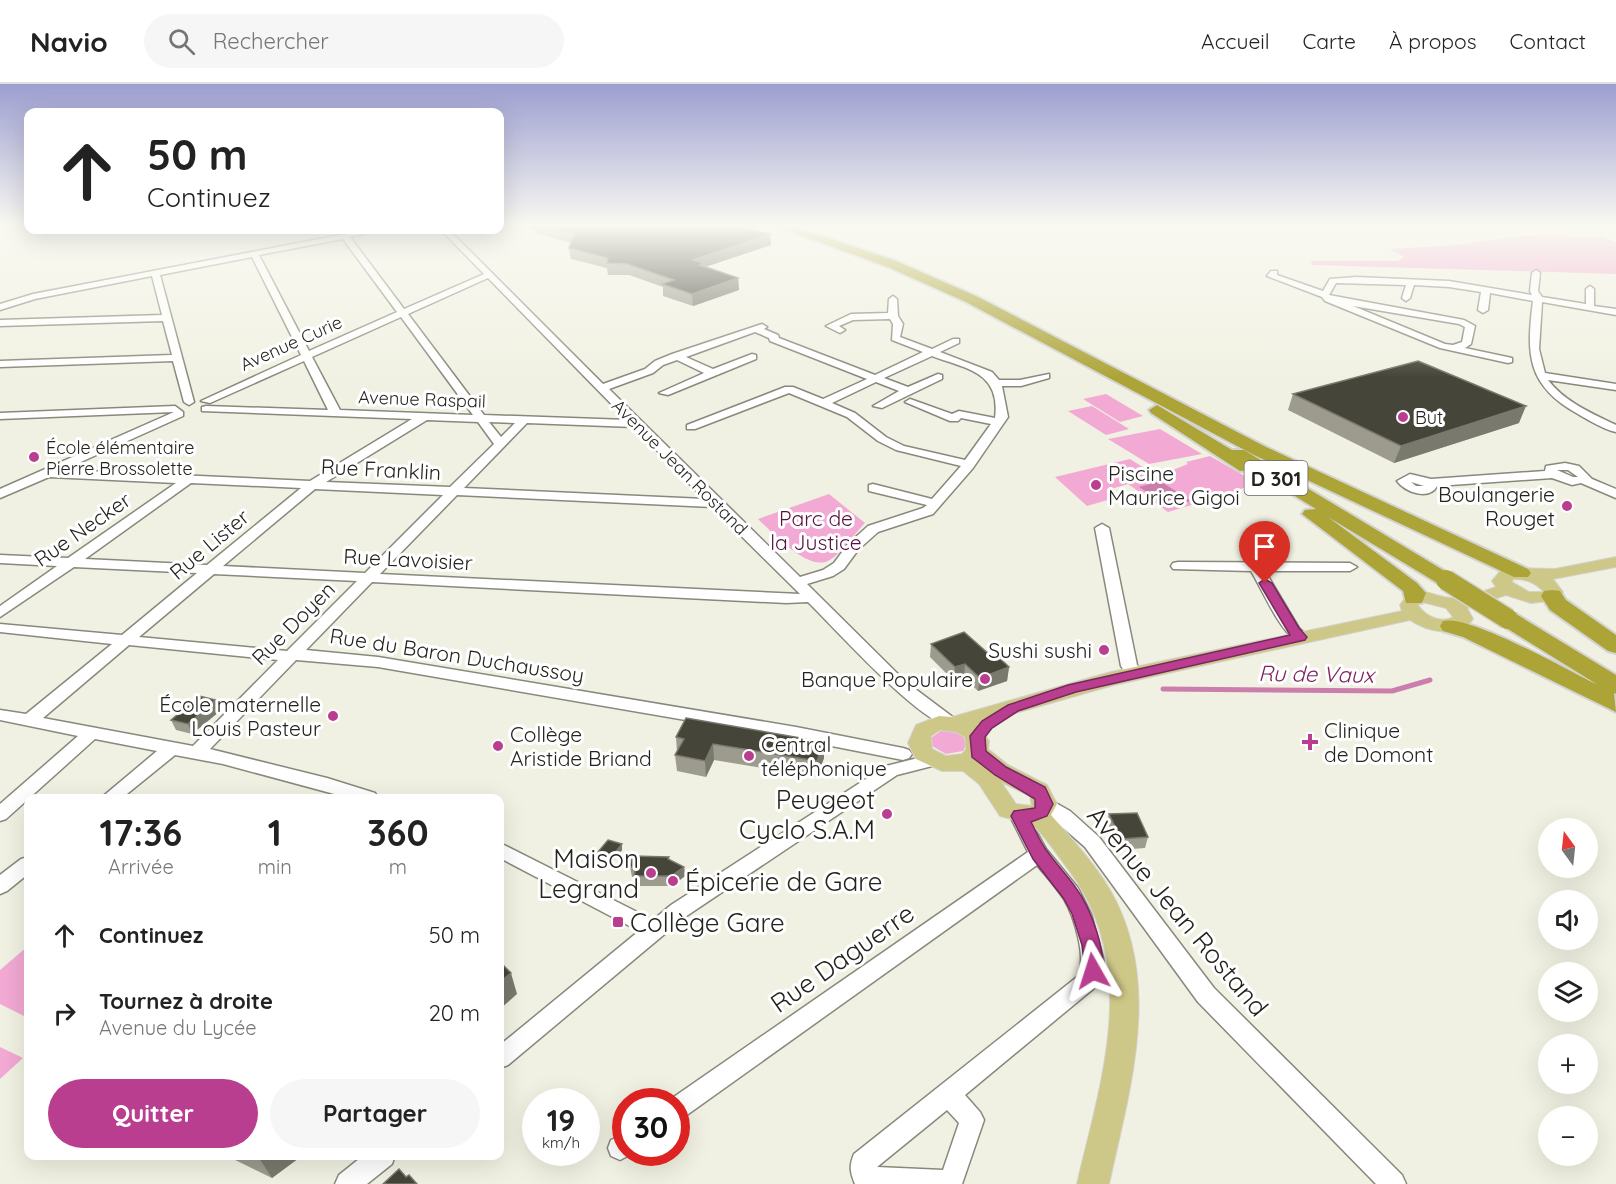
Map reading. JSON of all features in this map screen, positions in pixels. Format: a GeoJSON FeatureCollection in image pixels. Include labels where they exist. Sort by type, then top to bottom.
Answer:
{"type":"FeatureCollection","features":[{"type":"Feature","properties":{"kind":"highway","name":"D 301"},"geometry":{"type":"LineString","coordinates":[[904,275],[946,293],[1105,378],[1453,579]]}},
{"type":"Feature","properties":{"kind":"highway","name":"D 301"},"geometry":{"type":"LineString","coordinates":[[918,275],[1026,327],[1212,430],[1515,617],[1616,673]]}},
{"type":"Feature","properties":{"kind":"highway"},"geometry":{"type":"LineString","coordinates":[[1026,327],[1260,451],[1526,574]]}},
{"type":"Feature","properties":{"kind":"highway"},"geometry":{"type":"LineString","coordinates":[[1105,378],[1252,470],[1401,580],[1413,591],[1414,606]]}},
{"type":"Feature","properties":{"kind":"highway"},"geometry":{"type":"LineString","coordinates":[[1553,594],[1558,605],[1616,646]]}},
{"type":"Feature","properties":{"kind":"highway"},"geometry":{"type":"LineString","coordinates":[[1452,615],[1471,632],[1616,704]]}},
{"type":"Feature","properties":{"kind":"highway","name":"D 301"},"geometry":{"type":"LineString","coordinates":[[1515,617],[1616,687]]}},
{"type":"Feature","properties":{"kind":"main road"},"geometry":{"type":"LineString","coordinates":[[1616,562],[1555,574],[1508,573],[1501,578],[1508,589],[1529,598],[1553,594],[1561,585],[1576,579],[1616,570]]}},
{"type":"Feature","properties":{"kind":"main road"},"geometry":{"type":"LineString","coordinates":[[1526,574],[1544,580],[1553,594]]}},
{"type":"Feature","properties":{"kind":"main road"},"geometry":{"type":"LineString","coordinates":[[924,740],[1073,688],[1300,637],[1414,606],[1429,623],[1508,589]]}},
{"type":"Feature","properties":{"kind":"main road"},"geometry":{"type":"LineString","coordinates":[[924,740],[924,754],[934,760],[949,764],[974,750],[987,724],[1013,708]]}},
{"type":"Feature","properties":{"kind":"main road"},"geometry":{"type":"LineString","coordinates":[[924,740],[970,729],[974,750],[1003,806],[1034,811],[1100,897],[1113,925],[1122,958],[1125,992],[1124,1031],[1093,1184]]}},
{"type":"Feature","properties":{"kind":"main road"},"geometry":{"type":"LineString","coordinates":[[974,750],[1000,771],[1039,791],[1034,811]]}},
{"type":"Feature","properties":{"kind":"street"},"geometry":{"type":"LineString","coordinates":[[0,308],[22,300],[144,275]]}},
{"type":"Feature","properties":{"kind":"street"},"geometry":{"type":"LineString","coordinates":[[156,275],[189,402]]}},
{"type":"Feature","properties":{"kind":"street"},"geometry":{"type":"LineString","coordinates":[[265,275],[336,414]]}},
{"type":"Feature","properties":{"kind":"street"},"geometry":{"type":"LineString","coordinates":[[374,275],[501,444]]}},
{"type":"Feature","properties":{"kind":"street","name":"Avenue Curie"},"geometry":{"type":"LineString","coordinates":[[206,405],[306,356],[487,275]]}},
{"type":"Feature","properties":{"kind":"street","name":"Avenue Jean Rostand"},"geometry":{"type":"LineString","coordinates":[[491,275],[715,503],[772,560],[798,582],[917,702],[924,740]]}},
{"type":"Feature","properties":{"kind":"street"},"geometry":{"type":"LineString","coordinates":[[1272,275],[1443,346],[1508,360]]}},
{"type":"Feature","properties":{"kind":"street"},"geometry":{"type":"LineString","coordinates":[[1536,275],[1534,291],[1538,298],[1534,348],[1539,375],[1551,393],[1561,402],[1616,429]]}},
{"type":"Feature","properties":{"kind":"street"},"geometry":{"type":"LineString","coordinates":[[1327,297],[1333,281],[1412,282],[1486,290],[1616,312]]}},
{"type":"Feature","properties":{"kind":"street"},"geometry":{"type":"LineString","coordinates":[[1406,298],[1412,282]]}},
{"type":"Feature","properties":{"kind":"street"},"geometry":{"type":"LineString","coordinates":[[1590,289],[1590,307]]}},
{"type":"Feature","properties":{"kind":"street"},"geometry":{"type":"LineString","coordinates":[[1483,310],[1486,290]]}},
{"type":"Feature","properties":{"kind":"street"},"geometry":{"type":"LineString","coordinates":[[0,295],[22,300]]}},
{"type":"Feature","properties":{"kind":"street"},"geometry":{"type":"LineString","coordinates":[[1327,297],[1461,322],[1470,326],[1466,344],[1454,348]]}},
{"type":"Feature","properties":{"kind":"street"},"geometry":{"type":"LineString","coordinates":[[893,299],[893,316],[898,324],[895,338],[988,374],[996,383],[1021,383],[1045,376]]}},
{"type":"Feature","properties":{"kind":"street"},"geometry":{"type":"LineString","coordinates":[[840,330],[831,326],[851,317],[893,316]]}},
{"type":"Feature","properties":{"kind":"street"},"geometry":{"type":"LineString","coordinates":[[0,323],[167,318]]}},
{"type":"Feature","properties":{"kind":"street"},"geometry":{"type":"LineString","coordinates":[[602,388],[649,371],[659,363],[676,356],[754,329],[775,337],[773,339],[876,378],[954,419],[959,414],[997,422]]}},
{"type":"Feature","properties":{"kind":"street"},"geometry":{"type":"LineString","coordinates":[[823,403],[956,341]]}},
{"type":"Feature","properties":{"kind":"street"},"geometry":{"type":"LineString","coordinates":[[676,356],[712,373]]}},
{"type":"Feature","properties":{"kind":"street"},"geometry":{"type":"LineString","coordinates":[[664,393],[752,357]]}},
{"type":"Feature","properties":{"kind":"street"},"geometry":{"type":"LineString","coordinates":[[0,364],[177,358]]}},
{"type":"Feature","properties":{"kind":"street"},"geometry":{"type":"LineString","coordinates":[[1539,375],[1614,392]]}},
{"type":"Feature","properties":{"kind":"street"},"geometry":{"type":"LineString","coordinates":[[878,406],[909,396],[938,377]]}},
{"type":"Feature","properties":{"kind":"street"},"geometry":{"type":"LineString","coordinates":[[798,582],[828,573],[839,566],[853,547],[873,529],[928,511],[969,465],[975,451],[1002,417],[995,390],[996,383]]}},
{"type":"Feature","properties":{"kind":"street"},"geometry":{"type":"LineString","coordinates":[[691,427],[789,388],[851,415],[882,439],[900,448],[969,465]]}},
{"type":"Feature","properties":{"kind":"street"},"geometry":{"type":"LineString","coordinates":[[0,494],[177,411],[189,402],[206,405]]}},
{"type":"Feature","properties":{"kind":"street"},"geometry":{"type":"LineString","coordinates":[[4,417],[177,411],[193,414],[206,405]]}},
{"type":"Feature","properties":{"kind":"street","name":"Avenue Raspail"},"geometry":{"type":"LineString","coordinates":[[206,405],[336,414],[637,424]]}},
{"type":"Feature","properties":{"kind":"street","name":"Rue Lister"},"geometry":{"type":"LineString","coordinates":[[31,719],[312,485],[424,417]]}},
{"type":"Feature","properties":{"kind":"street","name":"Rue Doyen"},"geometry":{"type":"LineString","coordinates":[[196,753],[523,421]]}},
{"type":"Feature","properties":{"kind":"street","name":"Rue Franklin"},"geometry":{"type":"LineString","coordinates":[[45,473],[715,503]]}},
{"type":"Feature","properties":{"kind":"street"},"geometry":{"type":"LineString","coordinates":[[1429,483],[1553,474],[1572,481],[1584,480],[1616,494]]}},
{"type":"Feature","properties":{"kind":"street","name":"Rue Necker"},"geometry":{"type":"LineString","coordinates":[[0,613],[188,480]]}},
{"type":"Feature","properties":{"kind":"street"},"geometry":{"type":"LineString","coordinates":[[873,488],[935,503]]}},
{"type":"Feature","properties":{"kind":"street"},"geometry":{"type":"LineString","coordinates":[[1102,528],[1129,666],[1135,674]]}},
{"type":"Feature","properties":{"kind":"street","name":"Rue Lavoisier"},"geometry":{"type":"LineString","coordinates":[[0,559],[786,599],[813,597]]}},
{"type":"Feature","properties":{"kind":"street"},"geometry":{"type":"LineString","coordinates":[[1178,566],[1350,567]]}},
{"type":"Feature","properties":{"kind":"street"},"geometry":{"type":"LineString","coordinates":[[1256,567],[1293,631],[1300,637]]}},
{"type":"Feature","properties":{"kind":"street","name":"Rue du Baron Duchaussoy"},"geometry":{"type":"LineString","coordinates":[[0,628],[378,662],[796,733],[924,740]]}},
{"type":"Feature","properties":{"kind":"street"},"geometry":{"type":"LineString","coordinates":[[0,715],[31,719],[196,753],[327,784],[357,794]]}},
{"type":"Feature","properties":{"kind":"street"},"geometry":{"type":"LineString","coordinates":[[0,814],[93,732]]}},
{"type":"Feature","properties":{"kind":"street"},"geometry":{"type":"LineString","coordinates":[[504,1055],[678,911],[924,740],[934,760]]}},
{"type":"Feature","properties":{"kind":"street"},"geometry":{"type":"LineString","coordinates":[[115,794],[172,748]]}},
{"type":"Feature","properties":{"kind":"street"},"geometry":{"type":"LineString","coordinates":[[948,1094],[972,1120],[952,1179],[945,1183],[865,1179],[862,1172],[863,1163],[948,1094],[1085,983],[1093,971],[1092,950],[1081,914],[1071,894],[1040,854],[1034,811]]}},
{"type":"Feature","properties":{"kind":"street","name":"Avenue Jean Rostand"},"geometry":{"type":"LineString","coordinates":[[1034,811],[1064,816],[1092,842],[1206,995],[1393,1184]]}},
{"type":"Feature","properties":{"kind":"street"},"geometry":{"type":"LineString","coordinates":[[504,852],[655,930]]}},
{"type":"Feature","properties":{"kind":"street","name":"Rue Daguerre"},"geometry":{"type":"LineString","coordinates":[[690,1099],[1040,854]]}},
{"type":"Feature","properties":{"kind":"street"},"geometry":{"type":"LineString","coordinates":[[0,886],[24,867]]}},
{"type":"Feature","properties":{"kind":"street"},"geometry":{"type":"LineString","coordinates":[[348,1184],[376,1160]]}},
{"type":"Feature","properties":{"kind":"green space"},"geometry":{"type":"Polygon","coordinates":[[[1106,394],[1143,416],[1120,422],[1083,399],[1106,394]]]}},
{"type":"Feature","properties":{"kind":"green space"},"geometry":{"type":"Polygon","coordinates":[[[1092,406],[1129,429],[1106,435],[1068,411],[1092,406]]]}},
{"type":"Feature","properties":{"kind":"green space"},"geometry":{"type":"Polygon","coordinates":[[[1160,429],[1202,454],[1149,464],[1108,439],[1160,429]]]}},
{"type":"Feature","properties":{"kind":"green space","name":"Piscine Maurice Gigoi"},"geometry":{"type":"Polygon","coordinates":[[[1210,456],[1257,483],[1210,500],[1191,488],[1208,500],[1168,512],[1128,484],[1111,489],[1121,496],[1087,506],[1055,477],[1130,459],[1157,476],[1188,464],[1186,462],[1210,456]]]}},
{"type":"Feature","properties":{"kind":"green space","name":"Parc de la Justice"},"geometry":{"type":"Polygon","coordinates":[[[829,494],[865,523],[828,561],[820,563],[800,556],[758,519],[829,494]]]}},
{"type":"Feature","properties":{"kind":"green space"},"geometry":{"type":"Polygon","coordinates":[[[942,730],[954,731],[963,736],[967,743],[963,751],[946,754],[932,746],[931,738],[942,730]]]}},
{"type":"Feature","properties":{"kind":"green space"},"geometry":{"type":"Polygon","coordinates":[[[24,949],[24,1016],[0,1004],[0,970],[24,949]]]}},
{"type":"Feature","properties":{"kind":"green space"},"geometry":{"type":"Polygon","coordinates":[[[0,1047],[23,1058],[0,1079],[0,1047]]]}},
{"type":"Feature","properties":{"kind":"shaded area"},"geometry":{"type":"Polygon","coordinates":[[[1160,481],[1191,501],[1170,507],[1139,487],[1160,481]]]}},
{"type":"Feature","properties":{"kind":"building"},"geometry":{"type":"Polygon","coordinates":[[[660,275],[730,275],[738,278],[692,294],[662,284],[674,280],[660,275]]]}},
{"type":"Feature","properties":{"kind":"building","name":"But"},"geometry":{"type":"Polygon","coordinates":[[[1418,361],[1526,406],[1401,446],[1293,394],[1418,361]]]}},
{"type":"Feature","properties":{"kind":"building"},"geometry":{"type":"Polygon","coordinates":[[[964,632],[990,655],[994,653],[1009,667],[980,678],[965,664],[955,667],[931,644],[964,632]]]}},
{"type":"Feature","properties":{"kind":"building"},"geometry":{"type":"Polygon","coordinates":[[[199,696],[215,700],[188,724],[171,720],[199,696]]]}},
{"type":"Feature","properties":{"kind":"building"},"geometry":{"type":"Polygon","coordinates":[[[686,718],[824,742],[817,761],[713,744],[705,761],[675,755],[684,739],[676,737],[686,718]]]}},
{"type":"Feature","properties":{"kind":"building"},"geometry":{"type":"Polygon","coordinates":[[[1137,813],[1148,837],[1121,839],[1109,814],[1137,813]]]}},
{"type":"Feature","properties":{"kind":"building"},"geometry":{"type":"Polygon","coordinates":[[[608,840],[622,844],[605,865],[592,859],[608,840]]]}},
{"type":"Feature","properties":{"kind":"building"},"geometry":{"type":"Polygon","coordinates":[[[632,856],[669,857],[668,859],[684,867],[671,876],[634,876],[636,867],[630,867],[632,856]]]}},
{"type":"Feature","properties":{"kind":"building"},"geometry":{"type":"Polygon","coordinates":[[[504,966],[511,973],[504,979],[504,966]]]}},
{"type":"Feature","properties":{"kind":"building"},"geometry":{"type":"Polygon","coordinates":[[[399,1169],[406,1177],[409,1175],[417,1184],[383,1184],[399,1169]]]}},
{"type":"Feature","properties":{"kind":"waterway","name":"Ru de Vaux"},"geometry":{"type":"LineString","coordinates":[[1163,689],[1392,691],[1430,680]]}},
{"type":"Feature","properties":{"kind":"place","name":"But"},"geometry":{"type":"Point","coordinates":[1403,417]}},
{"type":"Feature","properties":{"kind":"place","name":"École élémentaire Pierre Brossolette"},"geometry":{"type":"Point","coordinates":[34,457]}},
{"type":"Feature","properties":{"kind":"place","name":"Piscine Maurice Gigoi"},"geometry":{"type":"Point","coordinates":[1096,485]}},
{"type":"Feature","properties":{"kind":"place","name":"Boulangerie Rouget"},"geometry":{"type":"Point","coordinates":[1567,506]}},
{"type":"Feature","properties":{"kind":"place","name":"Sushi sushi"},"geometry":{"type":"Point","coordinates":[1104,650]}},
{"type":"Feature","properties":{"kind":"place","name":"Banque Populaire"},"geometry":{"type":"Point","coordinates":[985,679]}},
{"type":"Feature","properties":{"kind":"place","name":"École maternelle Louis Pasteur"},"geometry":{"type":"Point","coordinates":[333,716]}},
{"type":"Feature","properties":{"kind":"place","name":"Clinique de Domont"},"geometry":{"type":"Point","coordinates":[1310,742]}},
{"type":"Feature","properties":{"kind":"place","name":"Collège Aristide Briand"},"geometry":{"type":"Point","coordinates":[498,746]}},
{"type":"Feature","properties":{"kind":"place","name":"Central téléphonique"},"geometry":{"type":"Point","coordinates":[749,756]}},
{"type":"Feature","properties":{"kind":"place","name":"Peugeot Cyclo S.A.M"},"geometry":{"type":"Point","coordinates":[887,814]}},
{"type":"Feature","properties":{"kind":"place","name":"Maison Legrand"},"geometry":{"type":"Point","coordinates":[651,873]}},
{"type":"Feature","properties":{"kind":"place","name":"Épicerie de Gare"},"geometry":{"type":"Point","coordinates":[673,881]}},
{"type":"Feature","properties":{"kind":"place","name":"Collège Gare"},"geometry":{"type":"Point","coordinates":[618,922]}},
{"type":"Feature","properties":{"kind":"route"},"geometry":{"type":"LineString","coordinates":[[1093,971],[1094,958],[1081,914],[1071,894],[1040,854],[1019,816],[1033,816],[1041,812],[1045,804],[1043,798],[1039,791],[1000,771],[978,753],[980,745],[977,736],[987,724],[1013,708],[1073,688],[1300,637],[1293,631],[1265,583]]}}]}
